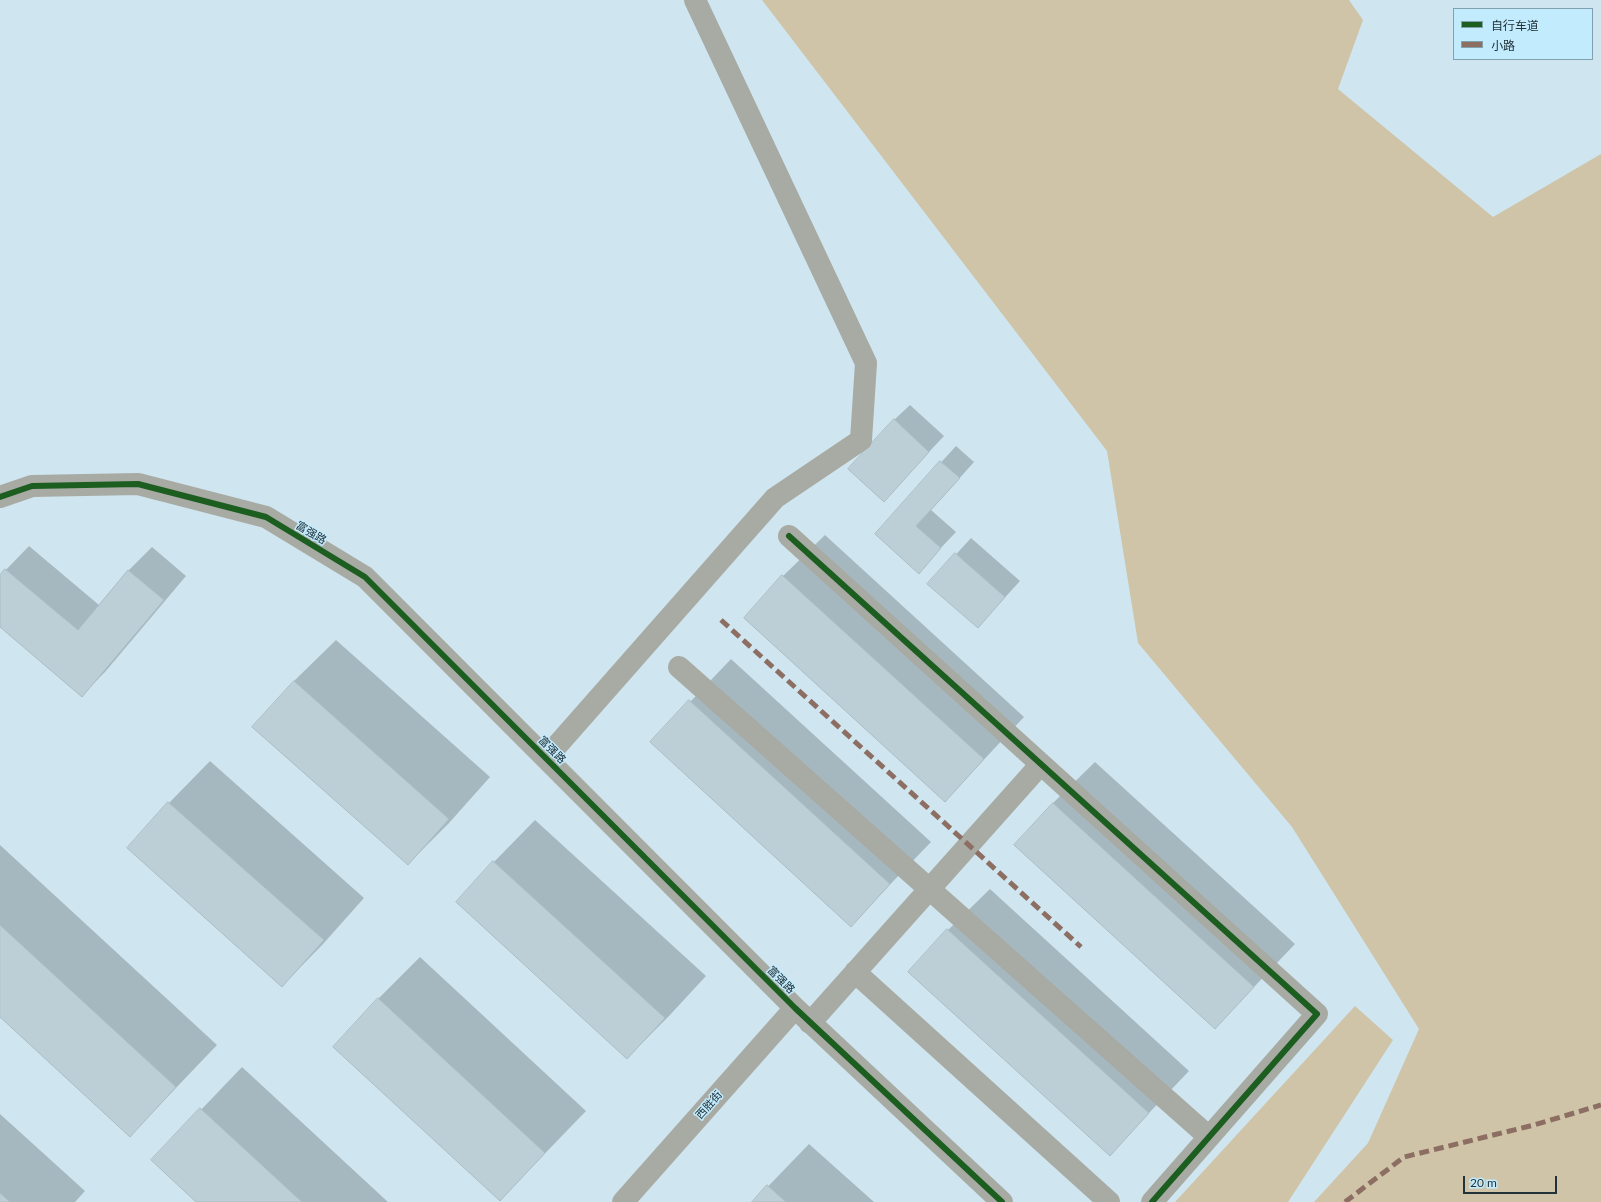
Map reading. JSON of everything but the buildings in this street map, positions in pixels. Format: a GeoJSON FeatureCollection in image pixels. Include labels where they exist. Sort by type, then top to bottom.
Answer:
{"type":"FeatureCollection","features":[{"type":"Feature","properties":{"kind":"street"},"geometry":{"type":"LineString","coordinates":[[546,758],[775,498],[861,440],[866,363],[695,0]]}},
{"type":"Feature","properties":{"kind":"street","name":"富强路"},"geometry":{"type":"LineString","coordinates":[[2,496],[32,486],[138,484],[266,517],[365,577],[810,1023],[1002,1202]]}},
{"type":"Feature","properties":{"kind":"street"},"geometry":{"type":"LineString","coordinates":[[789,536],[1317,1014],[1152,1202]]}},
{"type":"Feature","properties":{"kind":"street"},"geometry":{"type":"LineString","coordinates":[[679,667],[1209,1137]]}},
{"type":"Feature","properties":{"kind":"street"},"geometry":{"type":"LineString","coordinates":[[810,1023],[1041,764]]}},
{"type":"Feature","properties":{"kind":"street"},"geometry":{"type":"LineString","coordinates":[[856,972],[1109,1202]]}},
{"type":"Feature","properties":{"kind":"street","name":"西胜街"},"geometry":{"type":"LineString","coordinates":[[623,1202],[795,1008]]}},
{"type":"Feature","properties":{"kind":"shaded area"},"geometry":{"type":"Polygon","coordinates":[[[762,0],[1349,0],[1363,20],[1338,89],[1493,217],[1601,154],[1601,1202],[1314,1202],[1368,1143],[1419,1029],[1292,827],[1138,643],[1107,451],[762,0]]]}},
{"type":"Feature","properties":{"kind":"shaded area"},"geometry":{"type":"Polygon","coordinates":[[[1355,1006],[1393,1040],[1288,1202],[1175,1202],[1355,1006]]]}},
{"type":"Feature","properties":{"kind":"marked path"},"geometry":{"type":"LineString","coordinates":[[721,620],[1081,947]]}},
{"type":"Feature","properties":{"kind":"marked path"},"geometry":{"type":"LineString","coordinates":[[1345,1202],[1404,1157],[1534,1125],[1601,1105]]}},
{"type":"Feature","properties":{"kind":"cycle path"},"geometry":{"type":"LineString","coordinates":[[0,497],[32,486],[138,484],[266,517],[365,577],[795,1008],[1002,1202]]}},
{"type":"Feature","properties":{"kind":"cycle path"},"geometry":{"type":"LineString","coordinates":[[789,536],[1317,1014],[1152,1202]]}}]}
